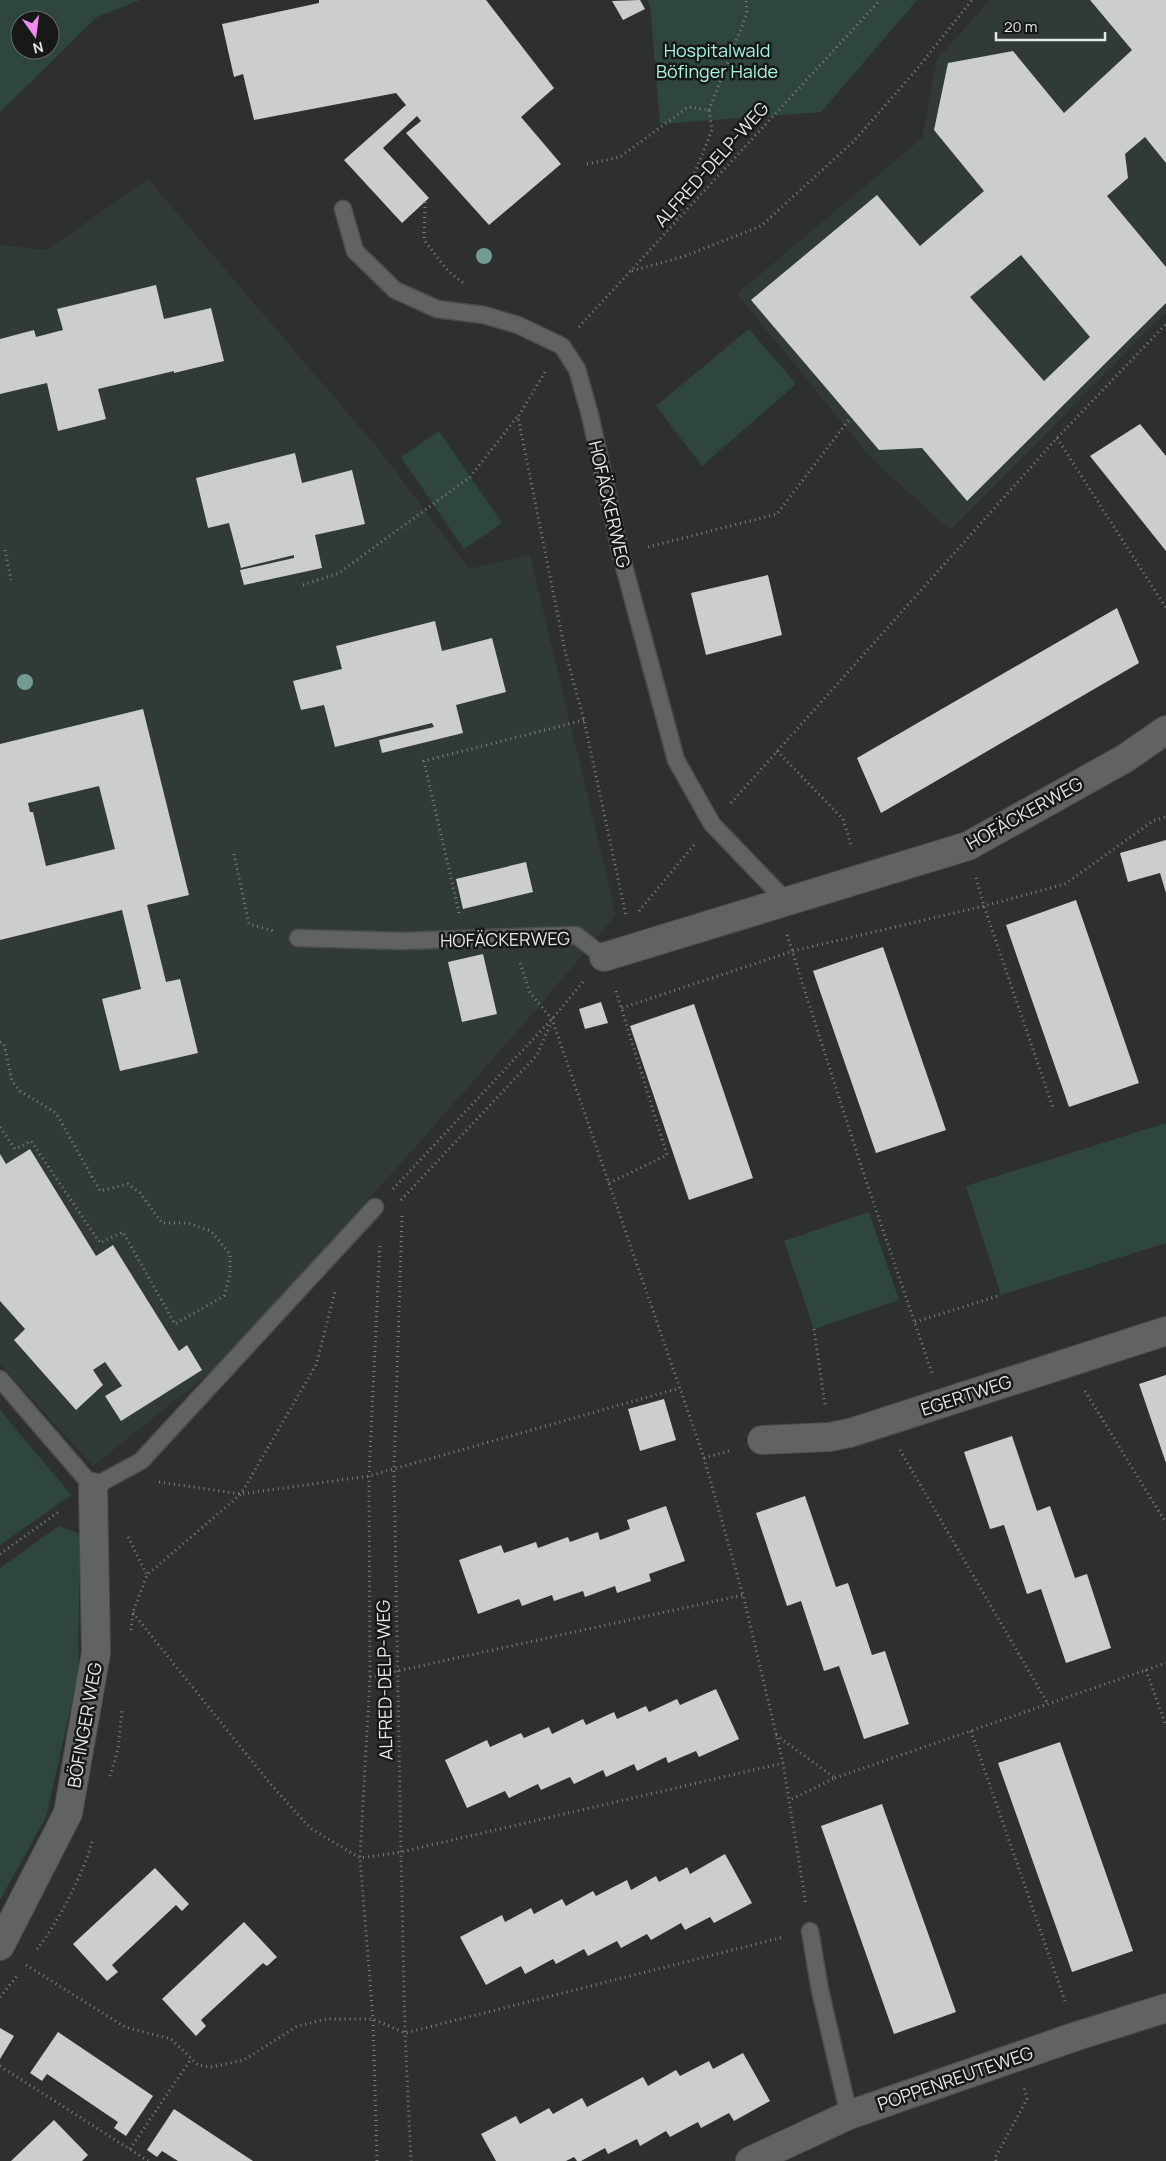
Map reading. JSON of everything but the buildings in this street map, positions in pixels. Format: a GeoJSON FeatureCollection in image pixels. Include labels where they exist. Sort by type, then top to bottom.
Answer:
{"type":"FeatureCollection","features":[{"type":"Feature","properties":{"kind":"street","name":"HOFÄCKERWEG"},"geometry":{"type":"LineString","coordinates":[[604,957],[968,846],[1124,759],[1166,730]]}},
{"type":"Feature","properties":{"kind":"street","name":"EGERTWEG"},"geometry":{"type":"LineString","coordinates":[[762,1440],[829,1437],[850,1433],[1166,1331]]}},
{"type":"Feature","properties":{"kind":"street","name":"BÖFINGER WEG"},"geometry":{"type":"LineString","coordinates":[[0,1946],[68,1813],[96,1653],[93,1487]]}},
{"type":"Feature","properties":{"kind":"street","name":"POPPENREUTEWEG"},"geometry":{"type":"LineString","coordinates":[[750,2161],[849,2115],[1077,2036],[1166,2008]]}},
{"type":"Feature","properties":{"kind":"lane"},"geometry":{"type":"LineString","coordinates":[[343,209],[355,251],[395,290],[437,309],[484,315],[518,325],[562,346]]}},
{"type":"Feature","properties":{"kind":"lane","name":"HOFÄCKERWEG"},"geometry":{"type":"LineString","coordinates":[[562,346],[577,369],[590,415],[621,555],[676,760],[712,824],[786,901]]}},
{"type":"Feature","properties":{"kind":"lane","name":"HOFÄCKERWEG"},"geometry":{"type":"LineString","coordinates":[[298,938],[402,941],[576,935],[604,957]]}},
{"type":"Feature","properties":{"kind":"lane"},"geometry":{"type":"LineString","coordinates":[[0,1380],[93,1487],[142,1461],[375,1207]]}},
{"type":"Feature","properties":{"kind":"lane"},"geometry":{"type":"LineString","coordinates":[[810,1931],[820,1990],[849,2115]]}},
{"type":"Feature","properties":{"kind":"path"},"geometry":{"type":"LineString","coordinates":[[675,223],[712,130],[709,110],[747,13],[746,0]]}},
{"type":"Feature","properties":{"kind":"path","name":"ALFRED-DELP-WEG"},"geometry":{"type":"LineString","coordinates":[[302,585],[339,573],[470,477],[518,416],[562,346],[880,0]]}},
{"type":"Feature","properties":{"kind":"path"},"geometry":{"type":"LineString","coordinates":[[631,272],[685,256],[761,226],[854,141],[917,70],[972,0]]}},
{"type":"Feature","properties":{"kind":"path"},"geometry":{"type":"LineString","coordinates":[[587,164],[620,157],[688,107],[709,110]]}},
{"type":"Feature","properties":{"kind":"path"},"geometry":{"type":"LineString","coordinates":[[425,202],[424,240],[448,271],[481,296],[484,315]]}},
{"type":"Feature","properties":{"kind":"path"},"geometry":{"type":"LineString","coordinates":[[634,917],[712,824],[1057,438],[1166,324]]}},
{"type":"Feature","properties":{"kind":"path"},"geometry":{"type":"LineString","coordinates":[[377,2161],[373,2020],[360,1858],[370,1677],[369,1476],[381,1223],[375,1207],[552,1019],[604,957],[628,924],[584,720],[565,651],[518,416]]}},
{"type":"Feature","properties":{"kind":"path"},"geometry":{"type":"LineString","coordinates":[[621,555],[777,514],[851,417]]}},
{"type":"Feature","properties":{"kind":"path"},"geometry":{"type":"LineString","coordinates":[[1057,438],[1166,608]]}},
{"type":"Feature","properties":{"kind":"path"},"geometry":{"type":"LineString","coordinates":[[5,550],[11,580]]}},
{"type":"Feature","properties":{"kind":"path"},"geometry":{"type":"LineString","coordinates":[[466,940],[424,761],[584,720]]}},
{"type":"Feature","properties":{"kind":"path"},"geometry":{"type":"LineString","coordinates":[[777,751],[843,819],[861,878]]}},
{"type":"Feature","properties":{"kind":"path"},"geometry":{"type":"LineString","coordinates":[[609,1183],[667,1155],[622,1008],[793,951],[984,906],[1065,884],[1153,821],[1166,817]]}},
{"type":"Feature","properties":{"kind":"path"},"geometry":{"type":"LineString","coordinates":[[234,854],[249,924],[298,938]]}},
{"type":"Feature","properties":{"kind":"path"},"geometry":{"type":"LineString","coordinates":[[984,906],[1053,1108]]}},
{"type":"Feature","properties":{"kind":"path"},"geometry":{"type":"LineString","coordinates":[[25,1965],[125,2027],[171,2039],[198,2065],[211,2067],[244,2060],[296,2027],[326,2019],[373,2020],[405,2032],[810,1931],[783,1763],[743,1594],[704,1458],[552,1019],[530,993],[511,936]]}},
{"type":"Feature","properties":{"kind":"path"},"geometry":{"type":"LineString","coordinates":[[793,951],[862,1168],[942,1403]]}},
{"type":"Feature","properties":{"kind":"path","name":"ALFRED-DELP-WEG"},"geometry":{"type":"LineString","coordinates":[[411,2161],[405,2032],[394,1469],[403,1198],[537,1055],[552,1019]]}},
{"type":"Feature","properties":{"kind":"path"},"geometry":{"type":"LineString","coordinates":[[0,1042],[4,1044],[12,1081],[20,1091],[56,1113],[100,1191],[128,1184],[140,1193],[162,1223],[187,1223],[211,1230],[230,1254],[230,1275],[224,1296],[175,1324],[124,1232],[100,1243],[30,1141],[15,1149],[0,1128]]}},
{"type":"Feature","properties":{"kind":"path"},"geometry":{"type":"LineString","coordinates":[[337,1286],[316,1365],[241,1494],[147,1575],[133,1612],[268,1781],[310,1828],[360,1858],[401,1852],[783,1763]]}},
{"type":"Feature","properties":{"kind":"path"},"geometry":{"type":"LineString","coordinates":[[915,1322],[1001,1295]]}},
{"type":"Feature","properties":{"kind":"path"},"geometry":{"type":"LineString","coordinates":[[814,1329],[829,1437]]}},
{"type":"Feature","properties":{"kind":"path"},"geometry":{"type":"LineString","coordinates":[[1067,1363],[1166,1523]]}},
{"type":"Feature","properties":{"kind":"path"},"geometry":{"type":"LineString","coordinates":[[142,1461],[156,1481],[241,1494],[369,1476],[680,1388]]}},
{"type":"Feature","properties":{"kind":"path"},"geometry":{"type":"LineString","coordinates":[[884,1422],[1048,1704]]}},
{"type":"Feature","properties":{"kind":"path"},"geometry":{"type":"LineString","coordinates":[[0,1554],[93,1487]]}},
{"type":"Feature","properties":{"kind":"path"},"geometry":{"type":"LineString","coordinates":[[370,1677],[743,1594]]}},
{"type":"Feature","properties":{"kind":"path"},"geometry":{"type":"LineString","coordinates":[[790,1800],[835,1778],[1166,1663]]}},
{"type":"Feature","properties":{"kind":"path"},"geometry":{"type":"LineString","coordinates":[[1146,1670],[1166,1726]]}},
{"type":"Feature","properties":{"kind":"path"},"geometry":{"type":"LineString","coordinates":[[971,1731],[1077,2036]]}},
{"type":"Feature","properties":{"kind":"path"},"geometry":{"type":"LineString","coordinates":[[776,1735],[835,1778]]}},
{"type":"Feature","properties":{"kind":"path"},"geometry":{"type":"LineString","coordinates":[[996,2161],[995,2158],[1028,2099],[1016,2057]]}},
{"type":"Feature","properties":{"kind":"path"},"geometry":{"type":"LineString","coordinates":[[130,2149],[191,2059]]}},
{"type":"Feature","properties":{"kind":"path"},"geometry":{"type":"LineString","coordinates":[[0,2066],[148,2161]]}},
{"type":"Feature","properties":{"kind":"shaded area"},"geometry":{"type":"Polygon","coordinates":[[[990,0],[1166,0],[1166,313],[950,530],[871,458],[737,294],[922,138],[937,59],[990,0]]]}},
{"type":"Feature","properties":{"kind":"shaded area"},"geometry":{"type":"Polygon","coordinates":[[[148,179],[381,452],[469,569],[530,555],[616,915],[528,1019],[378,1189],[213,1370],[93,1466],[0,1364],[0,245],[47,250],[148,179]]]}},
{"type":"Feature","properties":{"kind":"green space"},"geometry":{"type":"Polygon","coordinates":[[[0,0],[140,0],[97,17],[60,53],[60,10],[10,10],[10,60],[53,60],[0,112],[0,0]]]}},
{"type":"Feature","properties":{"kind":"green space","name":"Hospitalwald Böfinger Halde"},"geometry":{"type":"Polygon","coordinates":[[[647,0],[917,0],[821,112],[660,124],[650,5],[647,0]]]}},
{"type":"Feature","properties":{"kind":"green space"},"geometry":{"type":"Polygon","coordinates":[[[749,329],[796,384],[702,466],[656,406],[749,329]]]}},
{"type":"Feature","properties":{"kind":"green space"},"geometry":{"type":"Polygon","coordinates":[[[439,431],[502,523],[464,549],[401,457],[439,431]]]}},
{"type":"Feature","properties":{"kind":"green space"},"geometry":{"type":"Polygon","coordinates":[[[1166,1123],[1166,1243],[1001,1295],[966,1186],[1166,1123]]]}},
{"type":"Feature","properties":{"kind":"green space"},"geometry":{"type":"Polygon","coordinates":[[[869,1212],[899,1300],[814,1329],[784,1241],[869,1212]]]}},
{"type":"Feature","properties":{"kind":"green space"},"geometry":{"type":"Polygon","coordinates":[[[0,1410],[71,1495],[0,1545],[0,1410]]]}},
{"type":"Feature","properties":{"kind":"green space"},"geometry":{"type":"Polygon","coordinates":[[[59,1526],[80,1534],[78,1675],[46,1817],[0,1900],[0,1568],[59,1526]]]}}]}
